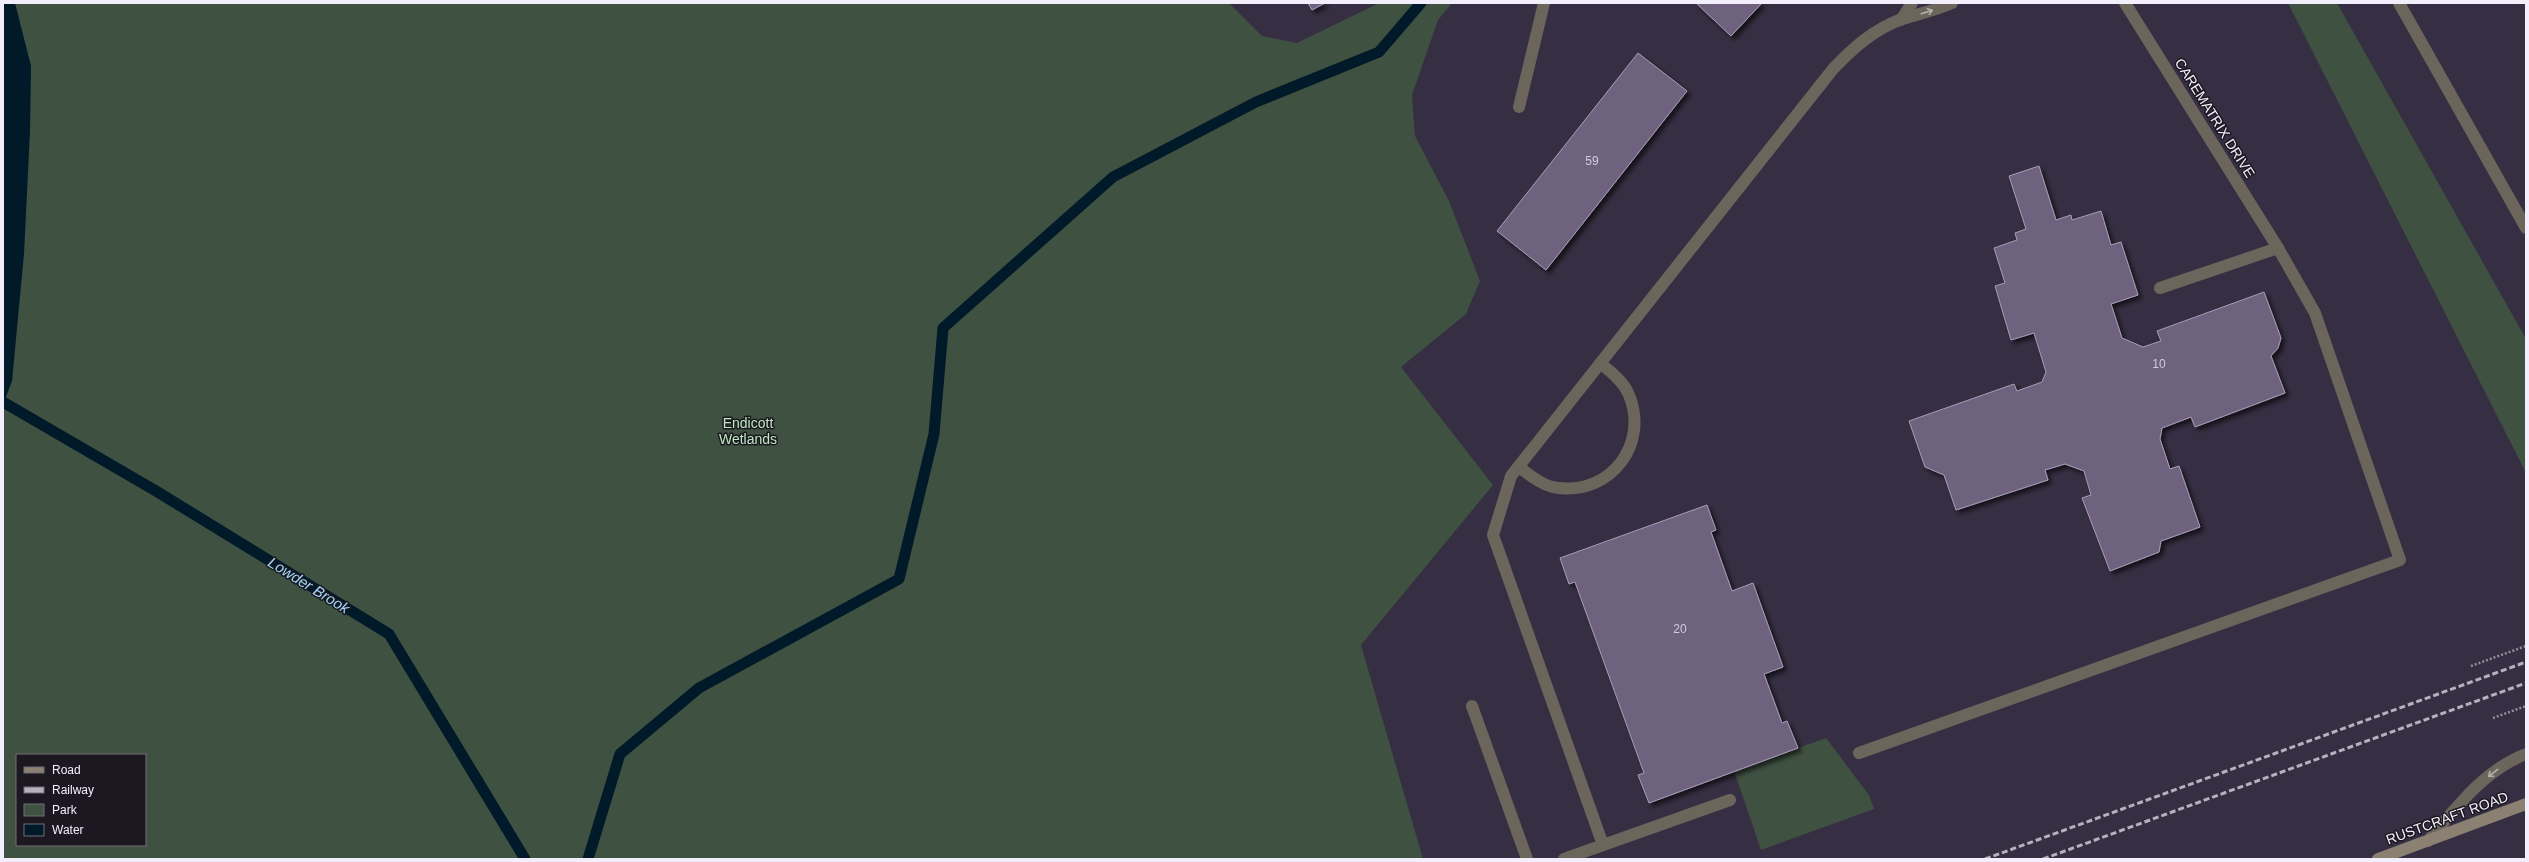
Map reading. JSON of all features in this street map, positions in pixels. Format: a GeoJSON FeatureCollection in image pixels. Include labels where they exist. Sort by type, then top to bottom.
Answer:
{"type":"FeatureCollection","features":[{"type":"Feature","properties":{"kind":"main road","name":"RUSTCRAFT ROAD"},"geometry":{"type":"LineString","coordinates":[[2378,859],[2526,804]]}},
{"type":"Feature","properties":{"kind":"street"},"geometry":{"type":"LineString","coordinates":[[1519,107],[1544,3]]}},
{"type":"Feature","properties":{"kind":"street"},"geometry":{"type":"LineString","coordinates":[[1901,20],[1912,3]]}},
{"type":"Feature","properties":{"kind":"street"},"geometry":{"type":"LineString","coordinates":[[1603,845],[1493,535],[1511,476],[1833,69],[1855,46],[1877,31],[1901,20],[1952,3]]}},
{"type":"Feature","properties":{"kind":"street","name":"CAREMATRIX DRIVE"},"geometry":{"type":"LineString","coordinates":[[1859,753],[2400,560],[2315,313],[2278,248],[2125,3]]}},
{"type":"Feature","properties":{"kind":"street"},"geometry":{"type":"LineString","coordinates":[[2399,3],[2526,228]]}},
{"type":"Feature","properties":{"kind":"street"},"geometry":{"type":"LineString","coordinates":[[2160,288],[2278,248]]}},
{"type":"Feature","properties":{"kind":"street"},"geometry":{"type":"LineString","coordinates":[[1519,467],[1537,481],[1558,488],[1579,488],[1600,482],[1617,469],[1629,451],[1633,439],[1635,412],[1628,393],[1616,377],[1600,364]]}},
{"type":"Feature","properties":{"kind":"street"},"geometry":{"type":"LineString","coordinates":[[1472,706],[1528,859]]}},
{"type":"Feature","properties":{"kind":"street"},"geometry":{"type":"LineString","coordinates":[[2428,841],[2473,788],[2509,760],[2526,754]]}},
{"type":"Feature","properties":{"kind":"street"},"geometry":{"type":"LineString","coordinates":[[1564,859],[1730,800]]}},
{"type":"Feature","properties":{"kind":"path"},"geometry":{"type":"LineString","coordinates":[[2471,666],[2526,646]]}},
{"type":"Feature","properties":{"kind":"path"},"geometry":{"type":"LineString","coordinates":[[2493,718],[2526,706]]}},
{"type":"Feature","properties":{"kind":"green space","name":"Endicott Wetlands"},"geometry":{"type":"Polygon","coordinates":[[[3,3],[1229,3],[1262,36],[1297,43],[1379,3],[1452,3],[1438,20],[1412,95],[1415,136],[1449,201],[1480,281],[1466,314],[1401,367],[1493,485],[1361,645],[1423,859],[3,859],[3,3]]]}},
{"type":"Feature","properties":{"kind":"green space"},"geometry":{"type":"Polygon","coordinates":[[[2288,3],[2337,3],[2526,339],[2526,473],[2288,3]]]}},
{"type":"Feature","properties":{"kind":"green space"},"geometry":{"type":"Polygon","coordinates":[[[1826,738],[1869,795],[1874,809],[1761,850],[1734,771],[1826,738]]]}},
{"type":"Feature","properties":{"kind":"water"},"geometry":{"type":"Polygon","coordinates":[[[3,3],[15,3],[31,66],[30,131],[24,254],[12,381],[3,405],[3,3]]]}},
{"type":"Feature","properties":{"kind":"building"},"geometry":{"type":"Polygon","coordinates":[[[1308,3],[1325,3],[1312,10],[1308,3]]]}},
{"type":"Feature","properties":{"kind":"building"},"geometry":{"type":"Polygon","coordinates":[[[1696,3],[1762,3],[1731,36],[1696,3]]]}},
{"type":"Feature","properties":{"kind":"building"},"geometry":{"type":"Polygon","coordinates":[[[1638,53],[1687,91],[1546,270],[1497,231],[1638,53]]]}},
{"type":"Feature","properties":{"kind":"building"},"geometry":{"type":"Polygon","coordinates":[[[2039,166],[2056,220],[2071,215],[2072,220],[2101,211],[2111,245],[2121,242],[2138,295],[2111,304],[2122,338],[2143,347],[2161,341],[2157,331],[2264,292],[2281,338],[2278,348],[2271,356],[2285,393],[2195,427],[2191,417],[2162,428],[2160,439],[2170,469],[2179,466],[2200,527],[2161,541],[2159,552],[2110,571],[2082,498],[2091,495],[2084,471],[2065,464],[2045,470],[2048,480],[1956,510],[1944,475],[1925,467],[1909,421],[2014,384],[2017,391],[2042,382],[2046,372],[2034,333],[2011,340],[1995,286],[2005,283],[1994,248],[2017,240],[2015,233],[2026,229],[2009,176],[2039,166]]]}},
{"type":"Feature","properties":{"kind":"building"},"geometry":{"type":"Polygon","coordinates":[[[1707,505],[1716,530],[1711,532],[1732,591],[1753,583],[1783,667],[1764,674],[1782,723],[1787,721],[1798,748],[1649,803],[1638,775],[1644,773],[1575,582],[1569,584],[1560,558],[1707,505]]]}},
{"type":"Feature","properties":{"kind":"waterway"},"geometry":{"type":"LineString","coordinates":[[588,859],[620,754],[699,688],[899,579],[934,434],[943,328],[1113,177],[1256,102],[1379,52],[1421,3]]}},
{"type":"Feature","properties":{"kind":"waterway","name":"Lowder Brook"},"geometry":{"type":"LineString","coordinates":[[3,402],[156,491],[389,634],[525,859]]}},
{"type":"Feature","properties":{"kind":"railway"},"geometry":{"type":"LineString","coordinates":[[1985,859],[2526,662]]}},
{"type":"Feature","properties":{"kind":"railway"},"geometry":{"type":"LineString","coordinates":[[2043,859],[2526,683]]}}]}
